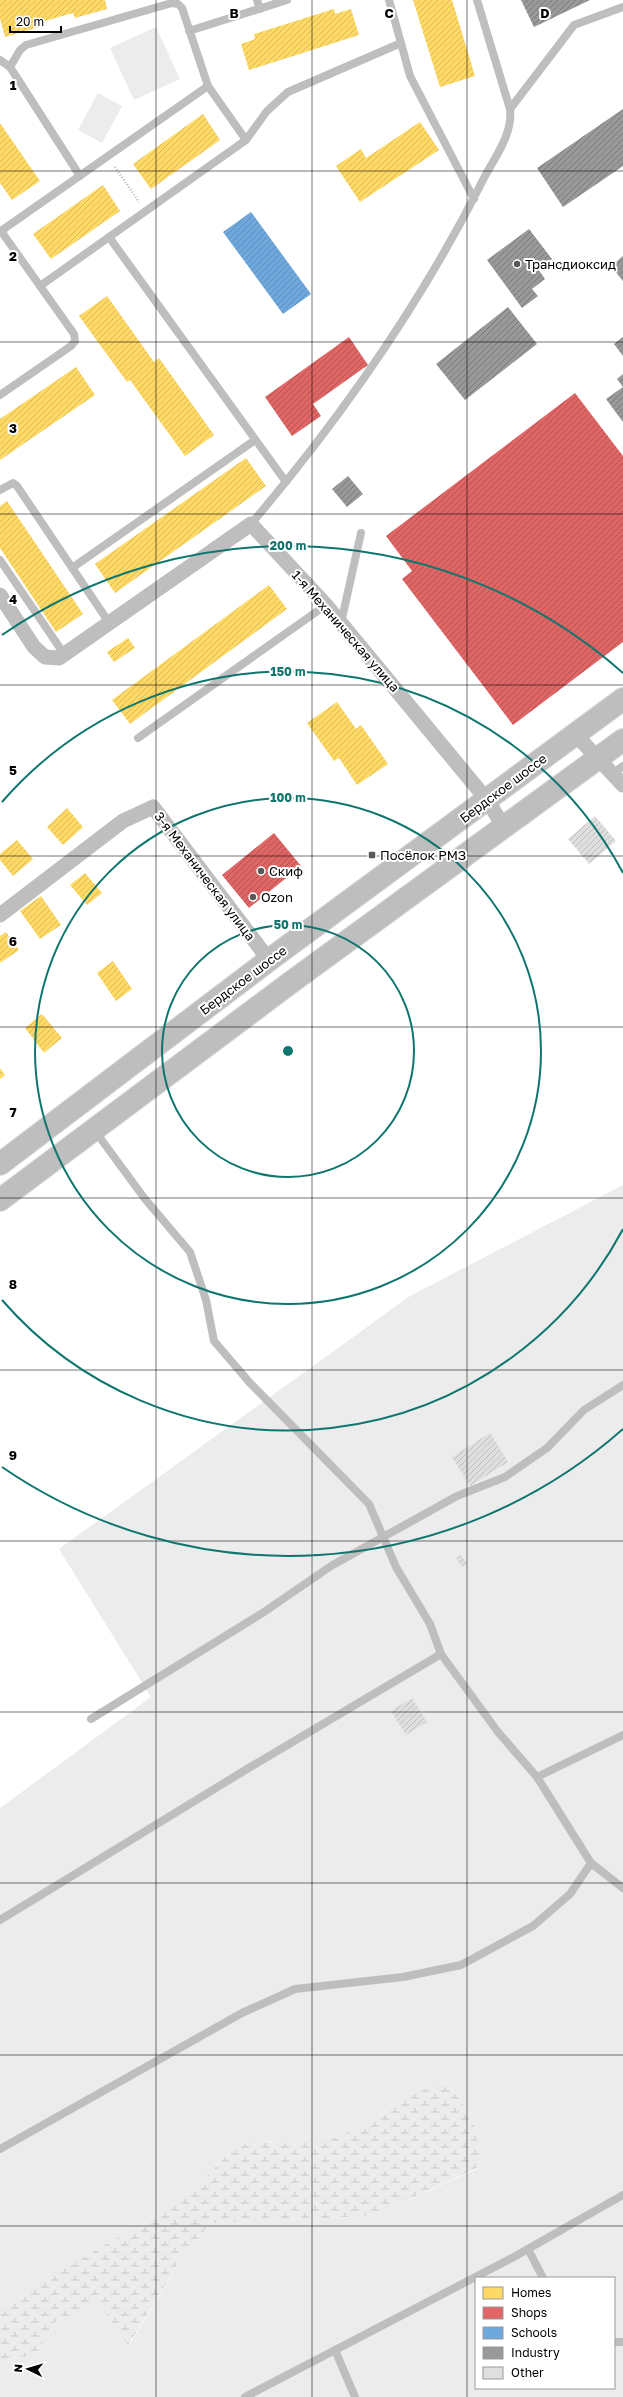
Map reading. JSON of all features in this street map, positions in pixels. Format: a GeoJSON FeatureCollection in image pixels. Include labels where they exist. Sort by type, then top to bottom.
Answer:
{"type":"FeatureCollection","features":[{"type":"Feature","properties":{"kind":"highway","name":"Бердское шоссе"},"geometry":{"type":"LineString","coordinates":[[0,1164],[269,960],[623,699]]}},
{"type":"Feature","properties":{"kind":"highway"},"geometry":{"type":"LineString","coordinates":[[0,1200],[93,1129],[623,740]]}},
{"type":"Feature","properties":{"kind":"street","name":"1-я Механическая улица"},"geometry":{"type":"LineString","coordinates":[[251,524],[326,605],[487,800],[504,827]]}},
{"type":"Feature","properties":{"kind":"street"},"geometry":{"type":"LineString","coordinates":[[0,595],[34,647],[45,657],[59,658],[110,624],[251,524]]}},
{"type":"Feature","properties":{"kind":"street"},"geometry":{"type":"LineString","coordinates":[[575,734],[597,759],[619,775]]}},
{"type":"Feature","properties":{"kind":"street","name":"3-я Механическая улица"},"geometry":{"type":"LineString","coordinates":[[0,915],[124,821],[153,807],[269,960]]}},
{"type":"Feature","properties":{"kind":"lane"},"geometry":{"type":"LineString","coordinates":[[257,0],[260,9]]}},
{"type":"Feature","properties":{"kind":"lane"},"geometry":{"type":"LineString","coordinates":[[189,31],[287,0]]}},
{"type":"Feature","properties":{"kind":"lane"},"geometry":{"type":"LineString","coordinates":[[389,0],[410,76],[474,199]]}},
{"type":"Feature","properties":{"kind":"lane"},"geometry":{"type":"LineString","coordinates":[[251,524],[286,482],[376,360],[426,282],[474,199],[510,128],[510,109],[477,0]]}},
{"type":"Feature","properties":{"kind":"lane"},"geometry":{"type":"LineString","coordinates":[[10,67],[20,50],[26,45],[172,3],[178,4],[182,8],[208,86],[246,140]]}},
{"type":"Feature","properties":{"kind":"lane"},"geometry":{"type":"LineString","coordinates":[[510,109],[574,25],[623,7]]}},
{"type":"Feature","properties":{"kind":"lane"},"geometry":{"type":"LineString","coordinates":[[40,286],[246,140],[268,111],[288,92],[401,43]]}},
{"type":"Feature","properties":{"kind":"lane"},"geometry":{"type":"LineString","coordinates":[[0,60],[10,67],[80,176]]}},
{"type":"Feature","properties":{"kind":"lane"},"geometry":{"type":"LineString","coordinates":[[0,395],[71,346],[75,341],[74,334],[0,231],[208,86]]}},
{"type":"Feature","properties":{"kind":"lane"},"geometry":{"type":"LineString","coordinates":[[108,237],[286,482]]}},
{"type":"Feature","properties":{"kind":"lane"},"geometry":{"type":"LineString","coordinates":[[72,568],[255,440]]}},
{"type":"Feature","properties":{"kind":"lane"},"geometry":{"type":"LineString","coordinates":[[0,490],[13,483],[17,486],[110,624]]}},
{"type":"Feature","properties":{"kind":"lane"},"geometry":{"type":"LineString","coordinates":[[341,623],[361,533]]}},
{"type":"Feature","properties":{"kind":"lane"},"geometry":{"type":"LineString","coordinates":[[0,560],[64,654]]}},
{"type":"Feature","properties":{"kind":"lane"},"geometry":{"type":"LineString","coordinates":[[138,738],[326,605]]}},
{"type":"Feature","properties":{"kind":"lane"},"geometry":{"type":"LineString","coordinates":[[93,1129],[145,1199],[190,1252],[206,1300],[214,1341],[250,1383],[369,1504],[396,1567],[430,1624],[441,1654],[498,1732],[537,1777],[591,1862],[623,1888]]}},
{"type":"Feature","properties":{"kind":"lane"},"geometry":{"type":"LineString","coordinates":[[91,1719],[264,1612],[331,1566],[457,1496],[505,1477],[547,1448],[584,1410],[623,1385]]}},
{"type":"Feature","properties":{"kind":"lane"},"geometry":{"type":"LineString","coordinates":[[0,1920],[247,1769],[441,1654]]}},
{"type":"Feature","properties":{"kind":"lane"},"geometry":{"type":"LineString","coordinates":[[537,1777],[623,1735]]}},
{"type":"Feature","properties":{"kind":"lane"},"geometry":{"type":"LineString","coordinates":[[0,2149],[242,2013],[295,1989],[403,1977],[461,1965],[533,1926],[570,1894],[591,1862]]}},
{"type":"Feature","properties":{"kind":"lane"},"geometry":{"type":"LineString","coordinates":[[245,2397],[528,2249],[623,2195]]}},
{"type":"Feature","properties":{"kind":"lane"},"geometry":{"type":"LineString","coordinates":[[528,2249],[542,2277]]}},
{"type":"Feature","properties":{"kind":"lane"},"geometry":{"type":"LineString","coordinates":[[335,2350],[355,2397]]}},
{"type":"Feature","properties":{"kind":"path"},"geometry":{"type":"LineString","coordinates":[[108,156],[145,211]]}},
{"type":"Feature","properties":{"kind":"green space"},"geometry":{"type":"Polygon","coordinates":[[[156,27],[180,79],[134,100],[110,48],[156,27]]]}},
{"type":"Feature","properties":{"kind":"green space"},"geometry":{"type":"Polygon","coordinates":[[[98,93],[122,106],[102,143],[78,130],[98,93]]]}},
{"type":"Feature","properties":{"kind":"green space"},"geometry":{"type":"Polygon","coordinates":[[[623,1185],[623,2397],[0,2397],[0,2361],[36,2355],[56,2321],[98,2302],[129,2346],[181,2259],[211,2223],[373,2216],[479,2168],[476,2130],[468,2111],[446,2081],[402,2097],[369,2122],[339,2137],[298,2144],[250,2140],[224,2158],[196,2186],[157,2214],[9,2302],[0,2302],[0,1808],[151,1697],[59,1549],[410,1296],[623,1185]]]}},
{"type":"Feature","properties":{"kind":"green space"},"geometry":{"type":"Polygon","coordinates":[[[446,2081],[468,2111],[476,2130],[479,2152],[479,2167],[373,2216],[211,2223],[181,2259],[128,2346],[56,2321],[36,2355],[0,2361],[0,2302],[9,2301],[157,2214],[196,2186],[224,2158],[250,2140],[298,2144],[369,2122],[402,2097],[446,2081]]]}},
{"type":"Feature","properties":{"kind":"building: Homes"},"geometry":{"type":"Polygon","coordinates":[[[0,0],[105,0],[107,9],[75,18],[73,13],[38,23],[39,27],[5,37],[0,19],[0,0]]]}},
{"type":"Feature","properties":{"kind":"building: Homes"},"geometry":{"type":"Polygon","coordinates":[[[413,0],[452,0],[475,76],[440,87],[413,0]]]}},
{"type":"Feature","properties":{"kind":"building: Homes"},"geometry":{"type":"Polygon","coordinates":[[[334,9],[335,14],[351,9],[359,35],[249,70],[241,44],[255,39],[254,34],[334,9]]]}},
{"type":"Feature","properties":{"kind":"building: Homes"},"geometry":{"type":"Polygon","coordinates":[[[203,114],[220,140],[151,189],[133,164],[203,114]]]}},
{"type":"Feature","properties":{"kind":"building: Homes"},"geometry":{"type":"Polygon","coordinates":[[[420,122],[439,150],[360,202],[336,166],[361,149],[366,158],[420,122]]]}},
{"type":"Feature","properties":{"kind":"building: Homes"},"geometry":{"type":"Polygon","coordinates":[[[0,123],[40,181],[12,200],[0,183],[0,123]]]}},
{"type":"Feature","properties":{"kind":"building: Homes"},"geometry":{"type":"Polygon","coordinates":[[[103,185],[120,211],[51,259],[33,234],[103,185]]]}},
{"type":"Feature","properties":{"kind":"building: Homes"},"geometry":{"type":"Polygon","coordinates":[[[107,296],[154,362],[159,358],[214,435],[185,456],[130,380],[127,382],[79,316],[107,296]]]}},
{"type":"Feature","properties":{"kind":"building: Homes"},"geometry":{"type":"Polygon","coordinates":[[[76,367],[95,395],[0,460],[0,419],[76,367]]]}},
{"type":"Feature","properties":{"kind":"building: Homes"},"geometry":{"type":"Polygon","coordinates":[[[246,458],[266,486],[115,593],[95,564],[246,458]]]}},
{"type":"Feature","properties":{"kind":"building: Homes"},"geometry":{"type":"Polygon","coordinates":[[[7,501],[83,614],[56,632],[0,548],[0,506],[7,501]]]}},
{"type":"Feature","properties":{"kind":"building: Homes"},"geometry":{"type":"Polygon","coordinates":[[[269,585],[287,609],[130,724],[112,700],[269,585]]]}},
{"type":"Feature","properties":{"kind":"building: Homes"},"geometry":{"type":"Polygon","coordinates":[[[128,638],[135,648],[114,662],[107,652],[128,638]]]}},
{"type":"Feature","properties":{"kind":"building: Homes"},"geometry":{"type":"Polygon","coordinates":[[[337,702],[356,729],[361,725],[388,764],[357,785],[339,758],[334,761],[307,723],[337,702]]]}},
{"type":"Feature","properties":{"kind":"building: Homes"},"geometry":{"type":"Polygon","coordinates":[[[67,808],[83,827],[63,845],[47,827],[67,808]]]}},
{"type":"Feature","properties":{"kind":"building: Homes"},"geometry":{"type":"Polygon","coordinates":[[[17,840],[33,859],[13,876],[0,860],[0,854],[17,840]]]}},
{"type":"Feature","properties":{"kind":"building: Homes"},"geometry":{"type":"Polygon","coordinates":[[[85,873],[102,893],[87,905],[70,885],[85,873]]]}},
{"type":"Feature","properties":{"kind":"building: Homes"},"geometry":{"type":"Polygon","coordinates":[[[41,896],[61,925],[40,939],[20,911],[41,896]]]}},
{"type":"Feature","properties":{"kind":"building: Homes"},"geometry":{"type":"Polygon","coordinates":[[[6,932],[19,950],[0,963],[0,936],[6,932]]]}},
{"type":"Feature","properties":{"kind":"building: Homes"},"geometry":{"type":"Polygon","coordinates":[[[113,961],[132,989],[116,1001],[97,973],[113,961]]]}},
{"type":"Feature","properties":{"kind":"building: Homes"},"geometry":{"type":"Polygon","coordinates":[[[42,1014],[62,1038],[44,1053],[25,1028],[42,1014]]]}},
{"type":"Feature","properties":{"kind":"building: Homes"},"geometry":{"type":"Polygon","coordinates":[[[0,1068],[5,1075],[0,1079],[0,1068]]]}},
{"type":"Feature","properties":{"kind":"building: Shops"},"geometry":{"type":"Polygon","coordinates":[[[349,337],[368,365],[313,404],[321,416],[292,436],[265,397],[349,337]]]}},
{"type":"Feature","properties":{"kind":"building: Shops"},"geometry":{"type":"Polygon","coordinates":[[[575,393],[623,456],[623,642],[513,725],[402,579],[412,571],[386,536],[575,393]]]}},
{"type":"Feature","properties":{"kind":"building: Shops","name":"Скиф"},"geometry":{"type":"Polygon","coordinates":[[[274,833],[301,866],[249,908],[222,875],[274,833]]]}},
{"type":"Feature","properties":{"kind":"building: Schools"},"geometry":{"type":"Polygon","coordinates":[[[251,212],[311,294],[283,314],[223,232],[251,212]]]}},
{"type":"Feature","properties":{"kind":"building: Industry"},"geometry":{"type":"Polygon","coordinates":[[[521,0],[590,0],[534,27],[521,0]]]}},
{"type":"Feature","properties":{"kind":"building: Industry"},"geometry":{"type":"Polygon","coordinates":[[[623,109],[623,166],[563,207],[537,168],[623,109]]]}},
{"type":"Feature","properties":{"kind":"building: Industry","name":"Трансдиоксид"},"geometry":{"type":"Polygon","coordinates":[[[529,229],[552,259],[538,269],[545,279],[532,289],[538,296],[522,308],[487,260],[529,229]]]}},
{"type":"Feature","properties":{"kind":"building: Industry"},"geometry":{"type":"Polygon","coordinates":[[[623,256],[623,281],[611,266],[623,256]]]}},
{"type":"Feature","properties":{"kind":"building: Industry"},"geometry":{"type":"Polygon","coordinates":[[[508,307],[537,344],[465,400],[436,364],[508,307]]]}},
{"type":"Feature","properties":{"kind":"building: Industry"},"geometry":{"type":"Polygon","coordinates":[[[623,337],[623,356],[614,344],[623,337]]]}},
{"type":"Feature","properties":{"kind":"building: Industry"},"geometry":{"type":"Polygon","coordinates":[[[623,374],[623,387],[617,379],[623,374]]]}},
{"type":"Feature","properties":{"kind":"building: Industry"},"geometry":{"type":"Polygon","coordinates":[[[623,387],[623,422],[606,399],[623,387]]]}},
{"type":"Feature","properties":{"kind":"building: Industry"},"geometry":{"type":"Polygon","coordinates":[[[348,476],[363,494],[347,507],[332,489],[348,476]]]}},
{"type":"Feature","properties":{"kind":"building: Other"},"geometry":{"type":"Polygon","coordinates":[[[595,816],[616,841],[589,864],[568,839],[595,816]]]}},
{"type":"Feature","properties":{"kind":"building: Other"},"geometry":{"type":"Polygon","coordinates":[[[490,1433],[508,1462],[470,1486],[452,1457],[490,1433]]]}},
{"type":"Feature","properties":{"kind":"building: Other"},"geometry":{"type":"Polygon","coordinates":[[[461,1555],[467,1564],[462,1567],[456,1558],[461,1555]]]}},
{"type":"Feature","properties":{"kind":"building: Other"},"geometry":{"type":"Polygon","coordinates":[[[412,1698],[427,1722],[406,1735],[391,1711],[412,1698]]]}},
{"type":"Feature","properties":{"kind":"place","name":"Трансдиоксид"},"geometry":{"type":"Point","coordinates":[517,264]}},
{"type":"Feature","properties":{"kind":"place","name":"Посёлок РМЗ"},"geometry":{"type":"Point","coordinates":[372,855]}},
{"type":"Feature","properties":{"kind":"place","name":"Скиф"},"geometry":{"type":"Point","coordinates":[261,871]}},
{"type":"Feature","properties":{"kind":"place","name":"Ozon"},"geometry":{"type":"Point","coordinates":[253,897]}}]}
